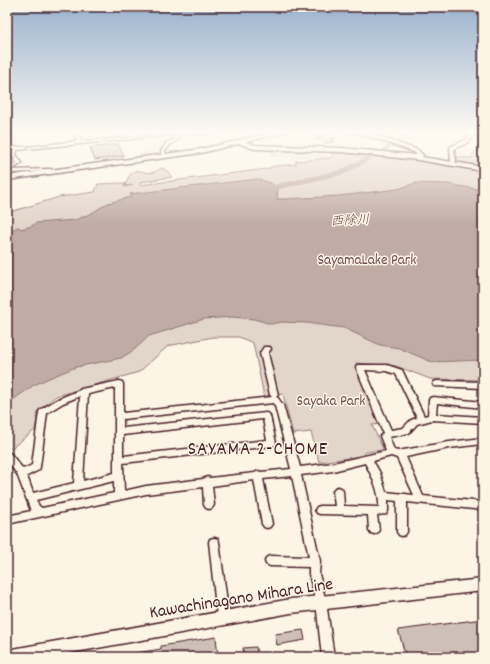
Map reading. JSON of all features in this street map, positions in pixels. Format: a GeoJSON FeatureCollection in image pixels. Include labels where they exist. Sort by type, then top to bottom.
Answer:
{"type":"FeatureCollection","features":[{"type":"Feature","properties":{"kind":"highway"},"geometry":{"type":"LineString","coordinates":[[7,178],[116,163]]}},
{"type":"Feature","properties":{"kind":"main road"},"geometry":{"type":"LineString","coordinates":[[453,163],[483,169]]}},
{"type":"Feature","properties":{"kind":"main road","name":"Kawachinagano Mihara Line"},"geometry":{"type":"LineString","coordinates":[[7,657],[223,617],[321,602],[483,585]]}},
{"type":"Feature","properties":{"kind":"street"},"geometry":{"type":"LineString","coordinates":[[20,163],[8,170],[12,172],[50,170],[55,172]]}},
{"type":"Feature","properties":{"kind":"street"},"geometry":{"type":"LineString","coordinates":[[267,349],[264,353],[274,395]]}},
{"type":"Feature","properties":{"kind":"street"},"geometry":{"type":"LineString","coordinates":[[388,434],[360,367],[387,368],[399,372],[422,420]]}},
{"type":"Feature","properties":{"kind":"street"},"geometry":{"type":"LineString","coordinates":[[22,475],[36,467],[43,412],[68,396],[84,391],[119,384],[119,495]]}},
{"type":"Feature","properties":{"kind":"street"},"geometry":{"type":"LineString","coordinates":[[437,384],[483,385]]}},
{"type":"Feature","properties":{"kind":"street"},"geometry":{"type":"LineString","coordinates":[[78,486],[84,391]]}},
{"type":"Feature","properties":{"kind":"street"},"geometry":{"type":"LineString","coordinates":[[120,416],[275,400],[279,405],[296,471],[314,562],[314,574],[321,602],[328,657]]}},
{"type":"Feature","properties":{"kind":"street"},"geometry":{"type":"LineString","coordinates":[[432,417],[433,400],[483,405]]}},
{"type":"Feature","properties":{"kind":"street"},"geometry":{"type":"LineString","coordinates":[[118,460],[272,443],[266,416],[119,432]]}},
{"type":"Feature","properties":{"kind":"street"},"geometry":{"type":"LineString","coordinates":[[420,500],[396,454],[384,436],[406,430],[414,422],[432,417],[483,420]]}},
{"type":"Feature","properties":{"kind":"street"},"geometry":{"type":"LineString","coordinates":[[7,520],[119,495],[206,481],[333,467],[368,460],[370,458],[448,445],[483,441]]}},
{"type":"Feature","properties":{"kind":"street"},"geometry":{"type":"LineString","coordinates":[[7,455],[22,475],[35,509],[41,513]]}},
{"type":"Feature","properties":{"kind":"street"},"geometry":{"type":"LineString","coordinates":[[320,510],[383,511],[384,496],[368,460]]}},
{"type":"Feature","properties":{"kind":"street"},"geometry":{"type":"LineString","coordinates":[[258,475],[267,524]]}},
{"type":"Feature","properties":{"kind":"street"},"geometry":{"type":"LineString","coordinates":[[31,497],[119,476]]}},
{"type":"Feature","properties":{"kind":"street"},"geometry":{"type":"LineString","coordinates":[[206,481],[209,505]]}},
{"type":"Feature","properties":{"kind":"street"},"geometry":{"type":"LineString","coordinates":[[338,491],[340,510]]}},
{"type":"Feature","properties":{"kind":"street"},"geometry":{"type":"LineString","coordinates":[[384,496],[483,506]]}},
{"type":"Feature","properties":{"kind":"street"},"geometry":{"type":"LineString","coordinates":[[402,498],[402,532]]}},
{"type":"Feature","properties":{"kind":"street"},"geometry":{"type":"LineString","coordinates":[[372,511],[374,530]]}},
{"type":"Feature","properties":{"kind":"street"},"geometry":{"type":"LineString","coordinates":[[214,542],[223,617]]}},
{"type":"Feature","properties":{"kind":"street"},"geometry":{"type":"LineString","coordinates":[[270,561],[314,562]]}},
{"type":"Feature","properties":{"kind":"green space","name":"SayamaLake Park"},"geometry":{"type":"Polygon","coordinates":[[[296,163],[438,163],[483,170],[483,380],[430,379],[396,366],[356,363],[381,424],[372,425],[383,449],[366,452],[362,456],[319,462],[311,432],[293,434],[283,394],[264,396],[253,343],[239,337],[213,337],[168,346],[139,372],[56,396],[38,411],[35,430],[9,450],[7,448],[7,213],[59,197],[95,192],[98,184],[125,183],[124,187],[133,185],[125,186],[132,172],[136,171],[150,173],[161,168],[166,170],[172,177],[141,182],[140,185],[297,164],[296,163]]]}},
{"type":"Feature","properties":{"kind":"green space"},"geometry":{"type":"Polygon","coordinates":[[[467,163],[483,163],[483,166],[467,163]]]}},
{"type":"Feature","properties":{"kind":"water","name":"SayamaLake Park"},"geometry":{"type":"Polygon","coordinates":[[[257,179],[271,183],[278,189],[277,199],[339,196],[398,189],[416,183],[447,184],[477,189],[477,191],[483,192],[483,360],[432,362],[399,348],[380,345],[344,328],[306,323],[281,322],[271,324],[254,319],[232,317],[204,319],[149,336],[134,350],[121,358],[76,367],[49,378],[34,385],[7,404],[7,232],[18,227],[21,229],[32,226],[36,223],[75,220],[90,214],[108,203],[131,197],[130,194],[257,179]]]}},
{"type":"Feature","properties":{"kind":"building"},"geometry":{"type":"Polygon","coordinates":[[[483,619],[483,647],[481,647],[483,657],[450,657],[448,653],[406,657],[398,630],[483,619]]]}},
{"type":"Feature","properties":{"kind":"building"},"geometry":{"type":"Polygon","coordinates":[[[303,630],[305,640],[277,645],[275,634],[303,630]]]}},
{"type":"Feature","properties":{"kind":"building"},"geometry":{"type":"Polygon","coordinates":[[[216,637],[218,657],[130,657],[130,654],[161,649],[161,646],[216,637]]]}},
{"type":"Feature","properties":{"kind":"building"},"geometry":{"type":"Polygon","coordinates":[[[256,647],[258,657],[244,657],[243,648],[256,647]]]}},
{"type":"Feature","properties":{"kind":"waterway","name":"西除川"},"geometry":{"type":"LineString","coordinates":[[262,193],[267,189],[342,172],[359,163]]}},
{"type":"Feature","properties":{"kind":"district","name":"SAYAMA 2-CHOME"},"geometry":{"type":"Point","coordinates":[258,447]}},
{"type":"Feature","properties":{"kind":"park label","name":"Sayaka Park"},"geometry":{"type":"Point","coordinates":[331,400]}}]}
